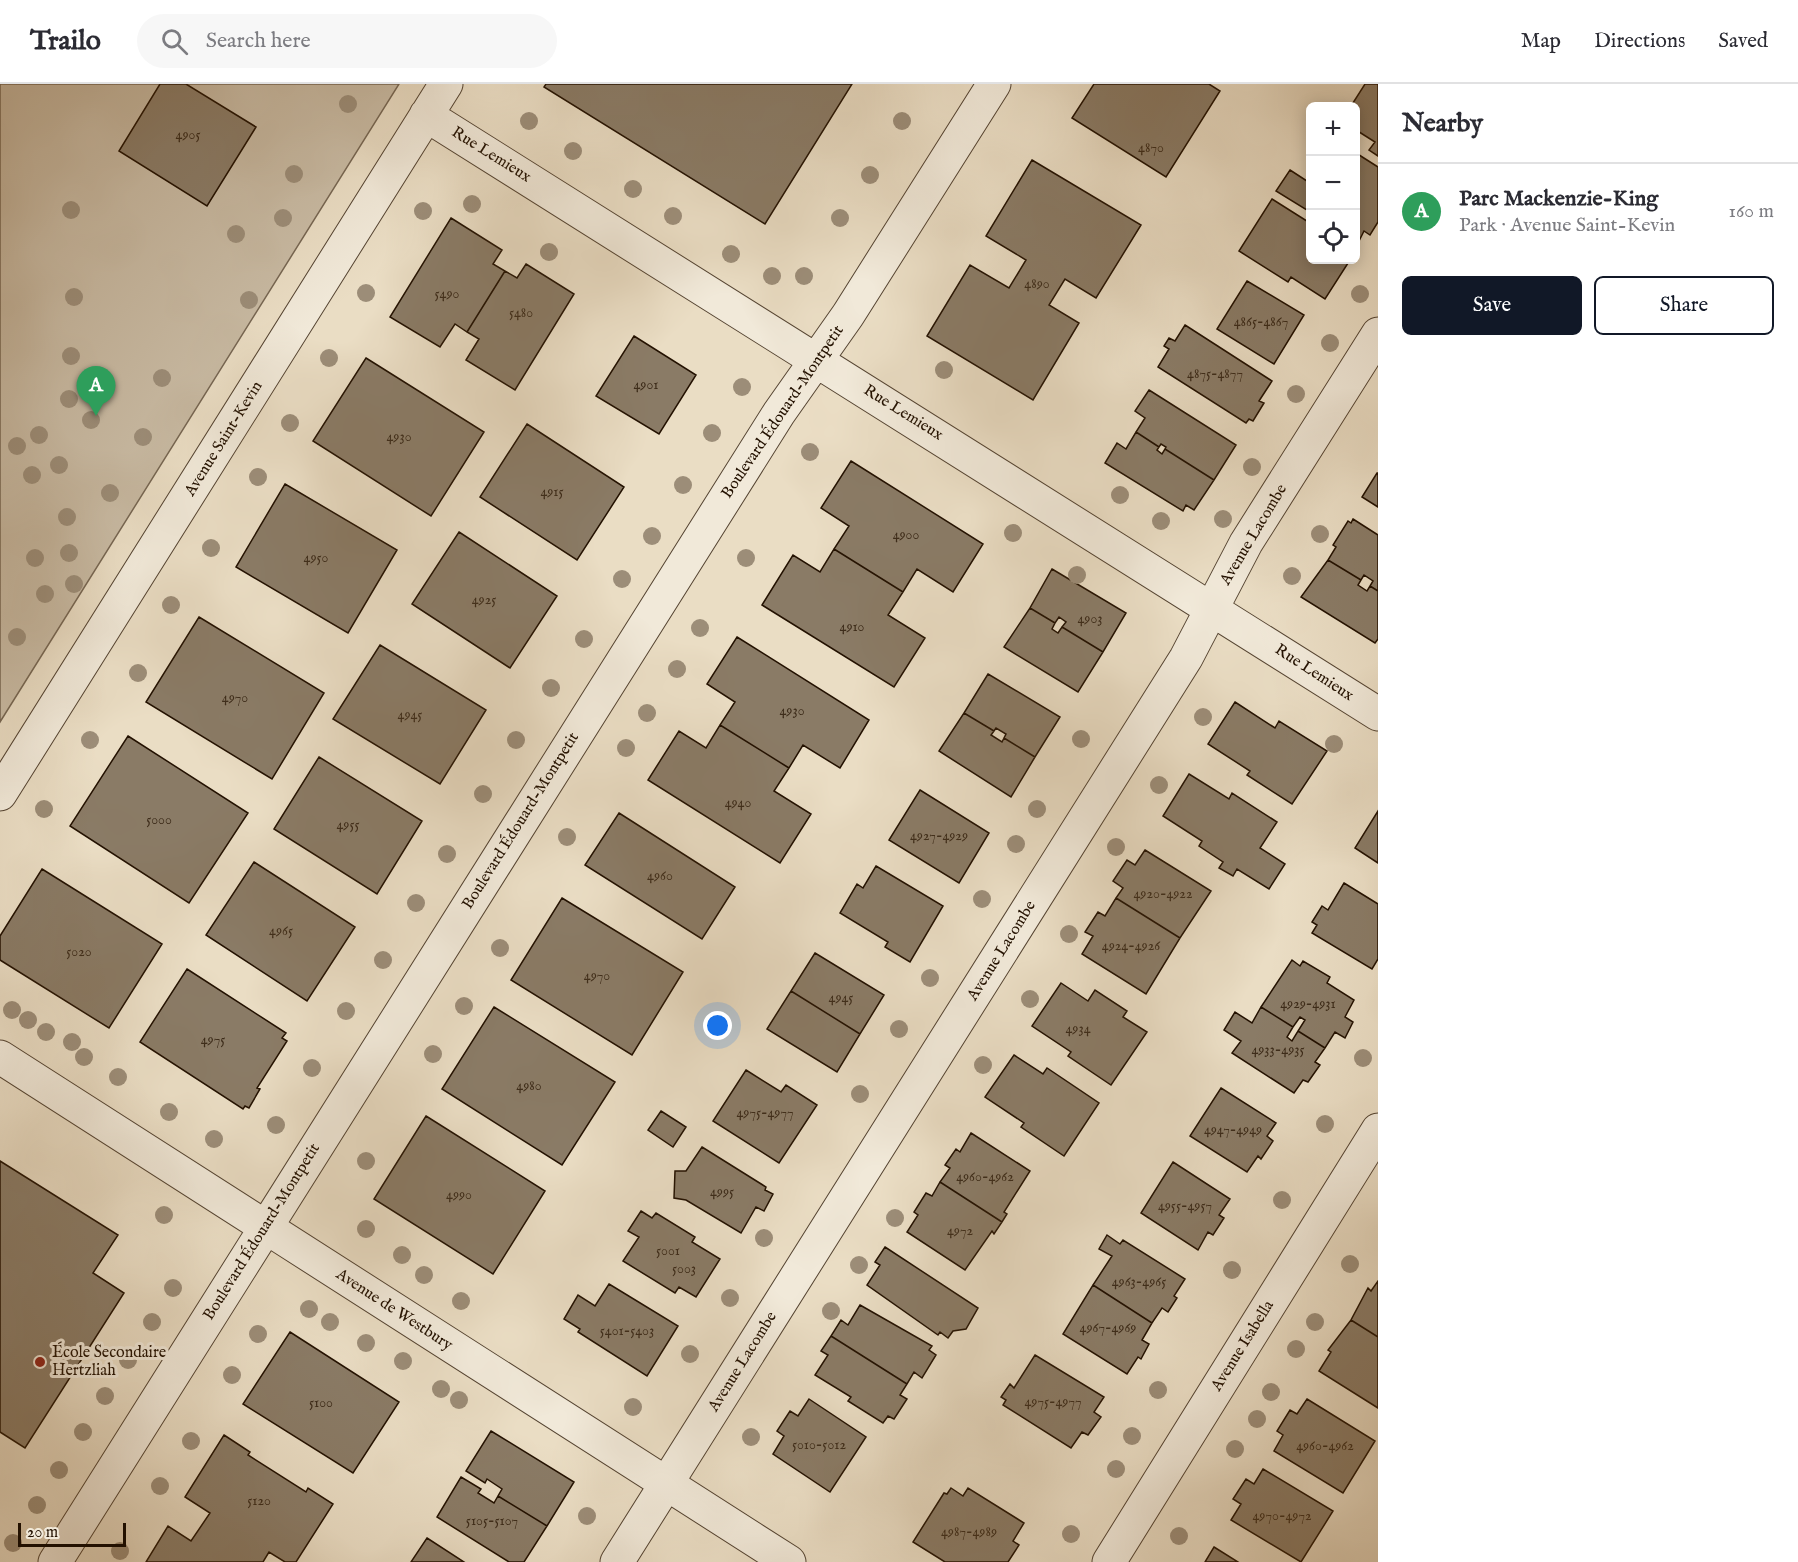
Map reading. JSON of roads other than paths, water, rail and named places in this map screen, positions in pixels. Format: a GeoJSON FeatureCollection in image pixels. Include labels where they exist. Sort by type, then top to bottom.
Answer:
{"type":"FeatureCollection","features":[{"type":"Feature","properties":{"kind":"street","name":"Avenue Saint-Kevin"},"geometry":{"type":"LineString","coordinates":[[0,794],[446,84]]}},
{"type":"Feature","properties":{"kind":"street","name":"Boulevard Édouard-Montpetit"},"geometry":{"type":"LineString","coordinates":[[54,1562],[773,423],[848,315],[991,85]]}},
{"type":"Feature","properties":{"kind":"street","name":"Rue Lemieux"},"geometry":{"type":"LineString","coordinates":[[426,115],[1378,714]]}},
{"type":"Feature","properties":{"kind":"street","name":"Avenue Lacombe"},"geometry":{"type":"LineString","coordinates":[[617,1562],[1186,658],[1246,543],[1378,334]]}},
{"type":"Feature","properties":{"kind":"street","name":"Avenue de Westbury"},"geometry":{"type":"LineString","coordinates":[[0,1057],[789,1562]]}},
{"type":"Feature","properties":{"kind":"street","name":"Avenue Isabella"},"geometry":{"type":"LineString","coordinates":[[1109,1562],[1378,1130]]}},
{"type":"Feature","properties":{"kind":"place","name":"Parc Mackenzie-King"},"geometry":{"type":"Point","coordinates":[96,416]}},
{"type":"Feature","properties":{"kind":"place","name":"École Secondaire Hertzliah"},"geometry":{"type":"Point","coordinates":[40,1362]}}]}
